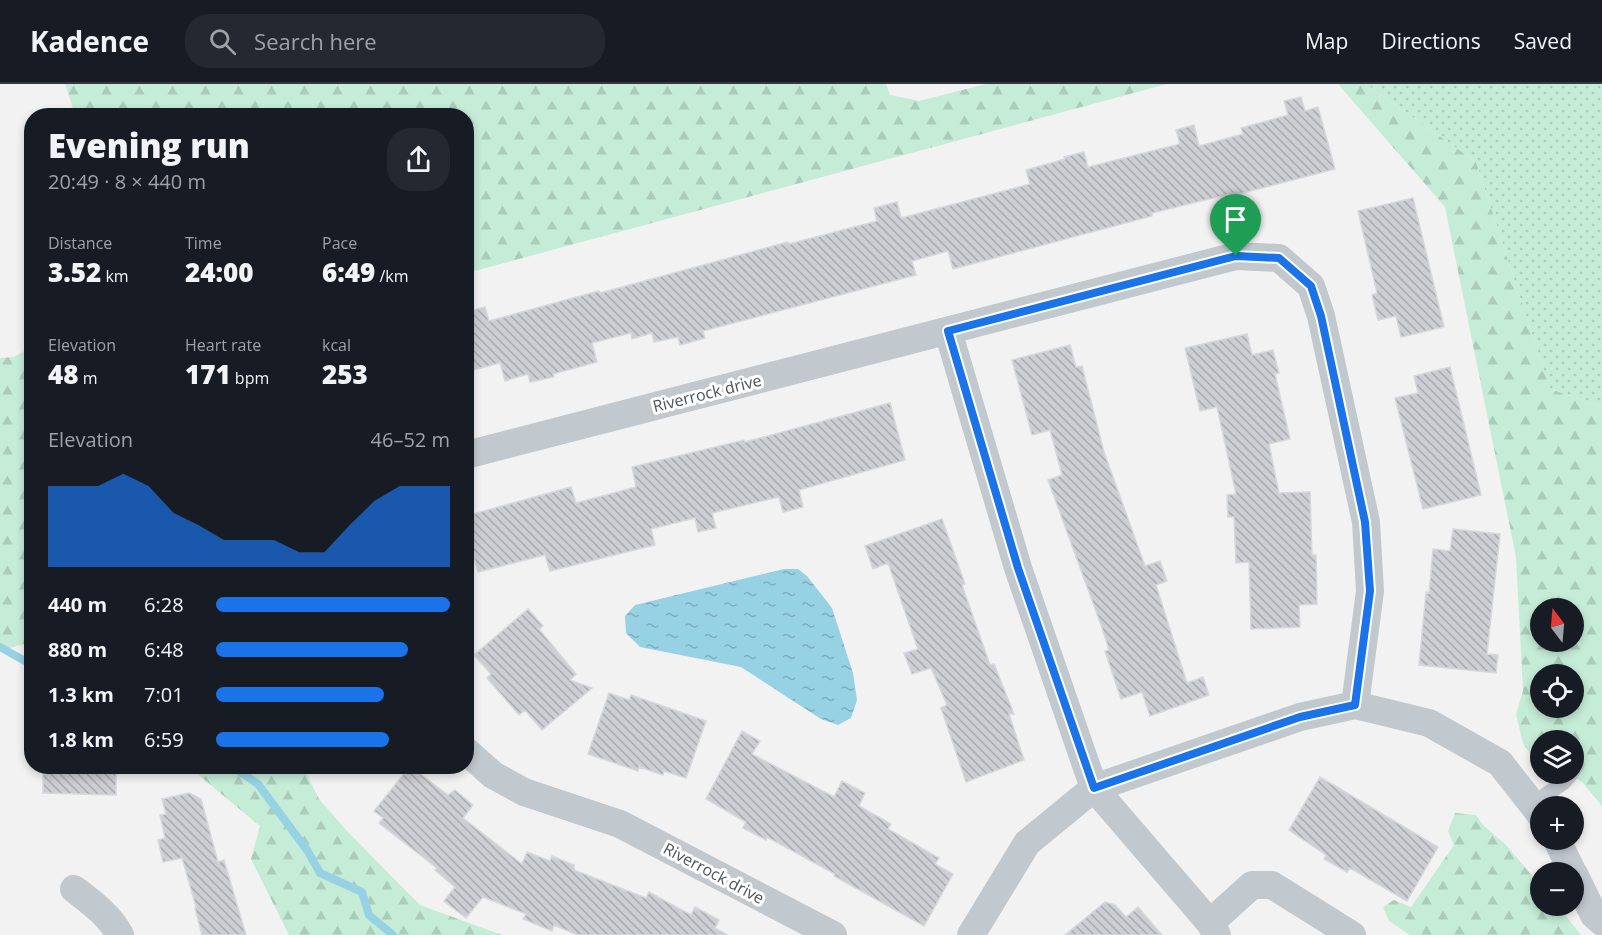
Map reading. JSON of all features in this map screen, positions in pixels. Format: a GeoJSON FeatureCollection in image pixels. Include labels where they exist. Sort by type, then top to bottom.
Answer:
{"type":"FeatureCollection","features":[{"type":"Feature","properties":{"kind":"street"},"geometry":{"type":"LineString","coordinates":[[1352,935],[1272,885],[1252,885],[1214,929],[1094,788],[1018,568],[948,331],[1236,256],[1279,258],[1311,286],[1321,316],[1365,522],[1370,591],[1355,705]]}},
{"type":"Feature","properties":{"kind":"street","name":"Riverrock drive"},"geometry":{"type":"LineString","coordinates":[[474,453],[948,331]]}},
{"type":"Feature","properties":{"kind":"street"},"geometry":{"type":"LineString","coordinates":[[971,935],[1027,843],[1094,788],[1300,717],[1355,705],[1429,723],[1500,763],[1530,801]]}},
{"type":"Feature","properties":{"kind":"street","name":"Riverrock drive"},"geometry":{"type":"LineString","coordinates":[[474,758],[493,775],[524,792],[620,824],[833,935]]}},
{"type":"Feature","properties":{"kind":"street"},"geometry":{"type":"LineString","coordinates":[[74,889],[113,922],[120,935]]}},
{"type":"Feature","properties":{"kind":"street"},"geometry":{"type":"LineString","coordinates":[[1584,895],[1594,915],[1602,922]]}},
{"type":"Feature","properties":{"kind":"lane"},"geometry":{"type":"LineString","coordinates":[[1550,796],[1562,784]]}},
{"type":"Feature","properties":{"kind":"green space"},"geometry":{"type":"Polygon","coordinates":[[[65,84],[886,84],[890,95],[919,101],[986,84],[1167,84],[474,271],[474,108],[73,108],[65,84]]]}},
{"type":"Feature","properties":{"kind":"green space"},"geometry":{"type":"Polygon","coordinates":[[[1338,84],[1366,84],[1476,162],[1550,389],[1602,407],[1602,806],[1584,784],[1584,730],[1530,730],[1530,752],[1523,744],[1516,714],[1523,691],[1516,557],[1445,207],[1338,84]]]}},
{"type":"Feature","properties":{"kind":"green space"},"geometry":{"type":"Polygon","coordinates":[[[1366,84],[1602,84],[1602,407],[1550,389],[1476,162],[1366,84]]]}},
{"type":"Feature","properties":{"kind":"green space"},"geometry":{"type":"Polygon","coordinates":[[[24,351],[24,644],[0,651],[0,358],[14,357],[24,351]]]}},
{"type":"Feature","properties":{"kind":"green space"},"geometry":{"type":"Polygon","coordinates":[[[197,774],[306,774],[319,799],[346,830],[420,905],[502,935],[289,935],[251,859],[260,826],[197,774]]]}},
{"type":"Feature","properties":{"kind":"green space"},"geometry":{"type":"Polygon","coordinates":[[[1455,813],[1476,815],[1530,873],[1530,916],[1566,916],[1581,935],[1410,935],[1389,921],[1383,907],[1394,900],[1411,907],[1454,845],[1448,831],[1455,813]]]}},
{"type":"Feature","properties":{"kind":"water"},"geometry":{"type":"Polygon","coordinates":[[[784,569],[798,569],[807,576],[832,608],[853,673],[857,700],[851,718],[838,725],[821,719],[741,667],[640,647],[626,633],[625,616],[635,605],[784,569]]]}},
{"type":"Feature","properties":{"kind":"building"},"geometry":{"type":"Polygon","coordinates":[[[1301,97],[1305,111],[1318,107],[1335,169],[1235,195],[1234,193],[1152,213],[1152,216],[953,269],[948,251],[912,261],[916,275],[703,331],[705,338],[680,345],[678,337],[654,342],[652,333],[632,339],[631,333],[592,343],[597,362],[553,374],[554,377],[530,382],[528,374],[505,381],[500,363],[474,370],[474,310],[485,307],[489,321],[599,291],[600,293],[788,242],[789,244],[877,221],[874,208],[897,202],[901,218],[1030,184],[1026,170],[1065,159],[1064,157],[1084,152],[1088,167],[1180,144],[1176,130],[1194,125],[1199,146],[1243,134],[1241,128],[1288,115],[1284,101],[1301,97]]]}},
{"type":"Feature","properties":{"kind":"building"},"geometry":{"type":"Polygon","coordinates":[[[1413,198],[1444,327],[1401,337],[1396,316],[1378,320],[1372,295],[1377,293],[1358,211],[1413,198]]]}},
{"type":"Feature","properties":{"kind":"building"},"geometry":{"type":"Polygon","coordinates":[[[1247,334],[1252,355],[1273,350],[1279,373],[1275,374],[1290,439],[1269,444],[1279,493],[1310,492],[1312,555],[1316,555],[1317,604],[1299,605],[1300,627],[1251,629],[1249,562],[1236,563],[1234,517],[1228,517],[1227,495],[1236,494],[1217,407],[1200,411],[1185,348],[1247,334]]]}},
{"type":"Feature","properties":{"kind":"building"},"geometry":{"type":"Polygon","coordinates":[[[1070,345],[1076,367],[1082,366],[1104,452],[1145,566],[1160,561],[1167,581],[1156,585],[1187,683],[1203,677],[1209,695],[1150,716],[1142,692],[1121,699],[1105,651],[1109,650],[1101,625],[1048,480],[1062,475],[1050,430],[1032,435],[1012,360],[1070,345]]]}},
{"type":"Feature","properties":{"kind":"building"},"geometry":{"type":"Polygon","coordinates":[[[1450,367],[1481,495],[1423,509],[1395,398],[1418,393],[1414,376],[1450,367]]]}},
{"type":"Feature","properties":{"kind":"building"},"geometry":{"type":"Polygon","coordinates":[[[890,403],[905,460],[799,490],[803,507],[783,512],[779,497],[712,513],[716,528],[698,532],[695,518],[651,529],[655,545],[550,571],[545,555],[478,572],[474,557],[474,514],[571,487],[576,503],[636,487],[632,467],[744,440],[745,442],[890,403]]]}},
{"type":"Feature","properties":{"kind":"building"},"geometry":{"type":"Polygon","coordinates":[[[942,519],[990,665],[994,664],[1014,714],[1009,714],[1024,760],[966,782],[941,708],[947,705],[931,668],[912,674],[904,653],[918,649],[888,563],[873,569],[865,546],[942,519]]]}},
{"type":"Feature","properties":{"kind":"building"},"geometry":{"type":"Polygon","coordinates":[[[1453,529],[1500,534],[1487,654],[1498,655],[1496,673],[1419,665],[1433,549],[1450,551],[1453,529]]]}},
{"type":"Feature","properties":{"kind":"building"},"geometry":{"type":"Polygon","coordinates":[[[528,609],[543,626],[539,629],[576,674],[570,680],[592,688],[542,730],[525,710],[519,715],[487,678],[491,674],[474,655],[528,609]]]}},
{"type":"Feature","properties":{"kind":"building"},"geometry":{"type":"Polygon","coordinates":[[[609,693],[629,700],[631,695],[706,721],[686,778],[664,771],[663,775],[639,767],[638,771],[588,754],[609,693]]]}},
{"type":"Feature","properties":{"kind":"building"},"geometry":{"type":"Polygon","coordinates":[[[742,731],[760,741],[752,754],[834,797],[842,781],[865,793],[859,806],[891,824],[888,829],[939,858],[935,864],[953,874],[924,926],[767,837],[766,840],[743,828],[746,822],[706,799],[742,731]]]}},
{"type":"Feature","properties":{"kind":"building"},"geometry":{"type":"Polygon","coordinates":[[[43,774],[116,774],[116,795],[43,793],[43,774]]]}},
{"type":"Feature","properties":{"kind":"building"},"geometry":{"type":"Polygon","coordinates":[[[404,774],[420,774],[448,795],[455,790],[473,805],[463,818],[522,864],[527,852],[550,861],[552,856],[574,865],[574,870],[646,898],[649,892],[691,915],[695,907],[719,920],[715,928],[727,935],[577,935],[554,925],[552,931],[523,919],[526,914],[483,897],[466,918],[444,901],[455,887],[435,870],[437,868],[379,823],[383,818],[374,811],[404,774]]]}},
{"type":"Feature","properties":{"kind":"building"},"geometry":{"type":"Polygon","coordinates":[[[1320,777],[1438,847],[1407,901],[1350,868],[1347,872],[1324,859],[1326,855],[1289,830],[1320,777]]]}},
{"type":"Feature","properties":{"kind":"building"},"geometry":{"type":"Polygon","coordinates":[[[189,793],[201,799],[218,862],[224,860],[246,935],[202,935],[182,858],[163,862],[158,840],[165,838],[160,815],[166,814],[162,799],[189,793]]]}},
{"type":"Feature","properties":{"kind":"building"},"geometry":{"type":"Polygon","coordinates":[[[1105,902],[1115,905],[1126,917],[1138,907],[1162,935],[1065,935],[1105,902]]]}},
{"type":"Feature","properties":{"kind":"waterway"},"geometry":{"type":"LineString","coordinates":[[0,647],[24,660]]}},
{"type":"Feature","properties":{"kind":"waterway"},"geometry":{"type":"LineString","coordinates":[[243,774],[258,784],[307,850],[320,873],[362,892],[369,915],[393,935]]}},
{"type":"Feature","properties":{"kind":"route"},"geometry":{"type":"LineString","coordinates":[[1236,256],[1279,258],[1311,286],[1321,316],[1365,522],[1370,591],[1355,705],[1300,717],[1094,788],[1018,568],[948,331],[1236,256]]}}]}
